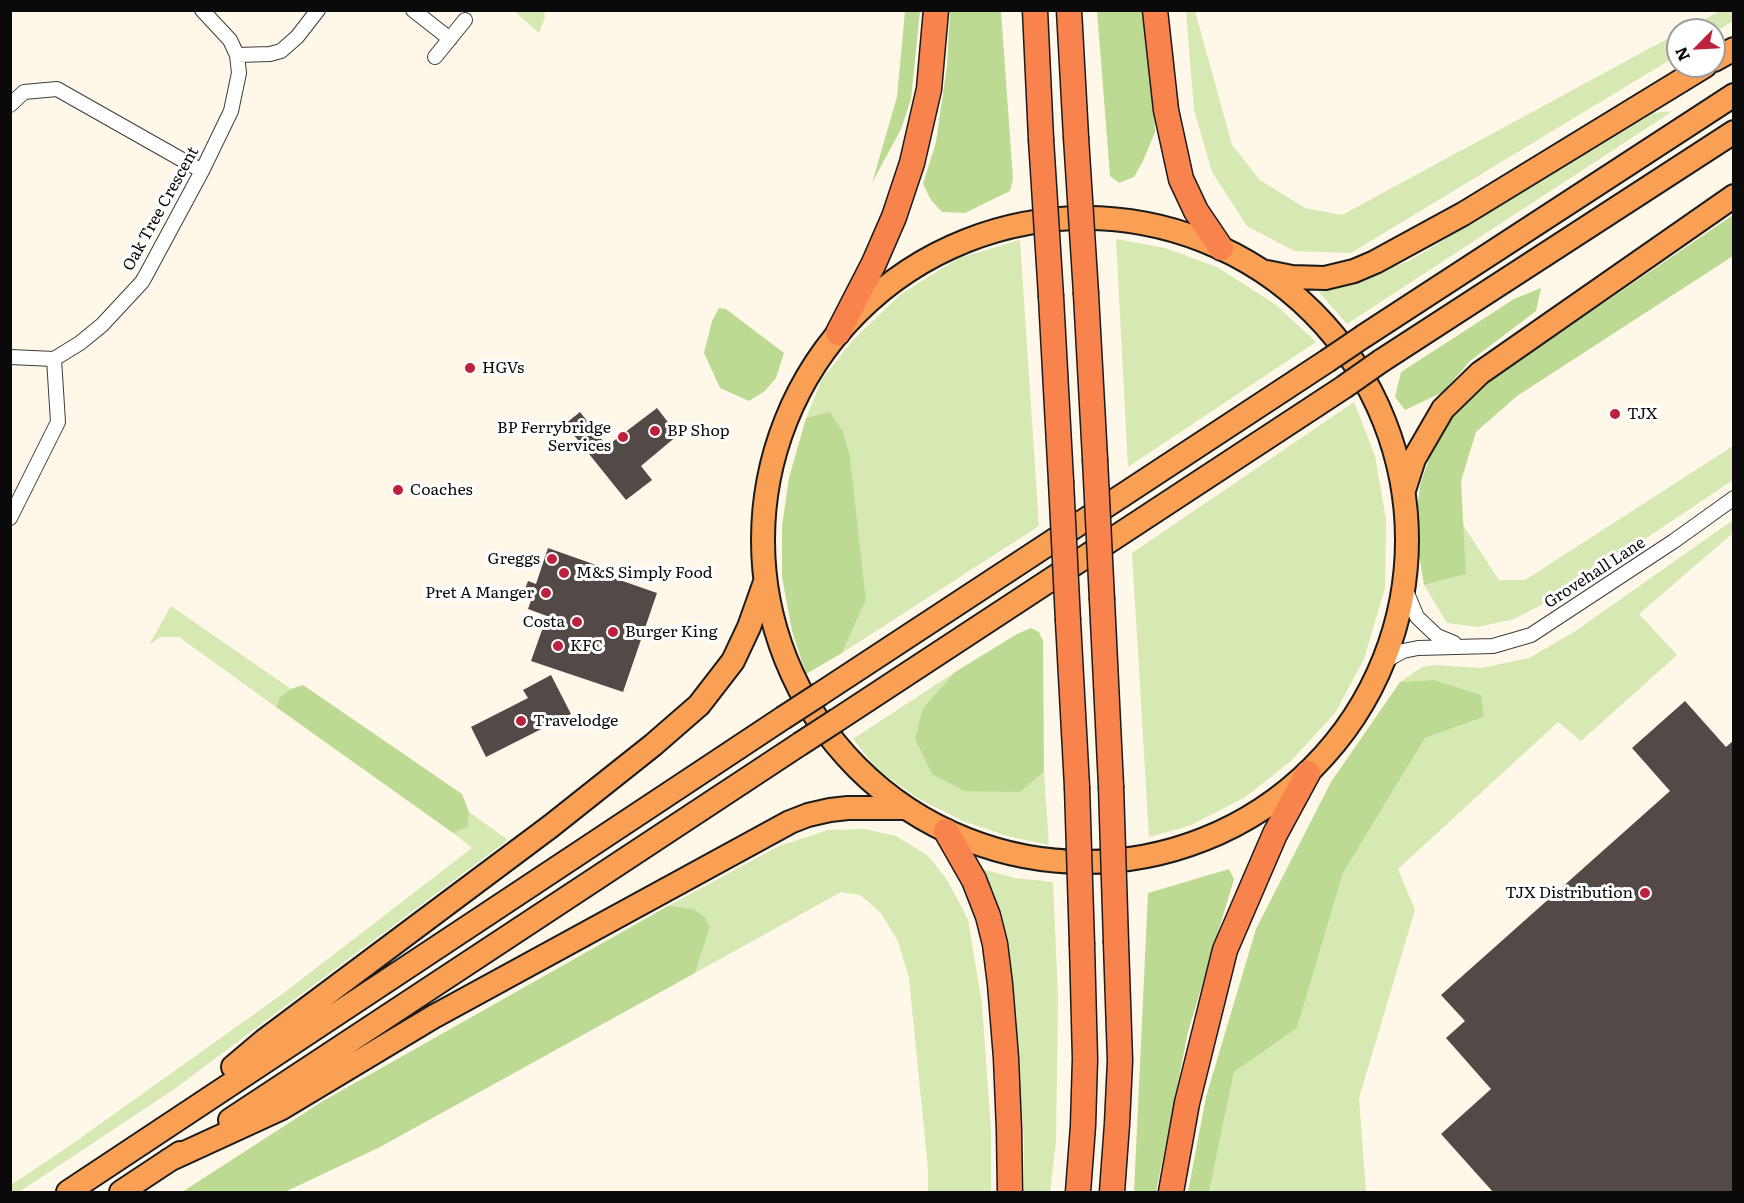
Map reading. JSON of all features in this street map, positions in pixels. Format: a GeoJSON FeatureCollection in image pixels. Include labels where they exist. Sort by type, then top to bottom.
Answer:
{"type":"FeatureCollection","features":[{"type":"Feature","properties":{"kind":"highway"},"geometry":{"type":"LineString","coordinates":[[838,333],[874,263],[894,217],[912,163],[929,89],[936,10]]}},
{"type":"Feature","properties":{"kind":"highway"},"geometry":{"type":"LineString","coordinates":[[1035,10],[1077,787],[1085,1059],[1083,1126],[1077,1192]]}},
{"type":"Feature","properties":{"kind":"highway"},"geometry":{"type":"LineString","coordinates":[[1069,10],[1111,786],[1120,1060],[1112,1192]]}},
{"type":"Feature","properties":{"kind":"highway"},"geometry":{"type":"LineString","coordinates":[[1155,10],[1166,110],[1181,179],[1196,211],[1221,248]]}},
{"type":"Feature","properties":{"kind":"highway"},"geometry":{"type":"LineString","coordinates":[[1263,271],[1292,277],[1325,278],[1354,271],[1375,262],[1463,214],[1685,78]]}},
{"type":"Feature","properties":{"kind":"highway"},"geometry":{"type":"LineString","coordinates":[[68,1192],[783,718],[1734,96]]}},
{"type":"Feature","properties":{"kind":"highway"},"geometry":{"type":"LineString","coordinates":[[121,1192],[1381,361],[1734,132]]}},
{"type":"Feature","properties":{"kind":"highway"},"geometry":{"type":"LineString","coordinates":[[1404,490],[1414,459],[1443,409],[1480,373],[1734,196]]}},
{"type":"Feature","properties":{"kind":"highway"},"geometry":{"type":"LineString","coordinates":[[1104,218],[1141,222],[1178,231],[1221,248],[1263,271],[1288,290],[1332,334],[1351,358],[1367,385],[1392,442],[1404,490],[1407,537],[1404,586],[1393,635],[1378,674],[1358,711],[1335,744],[1308,773],[1280,797],[1217,835],[1192,845],[1143,857],[1099,862],[1054,861],[988,848],[946,831],[905,808],[874,784],[846,757],[822,726],[807,701],[785,657],[773,620],[765,582],[763,526],[773,457],[794,400],[821,354],[838,333],[863,305],[892,281],[923,260],[983,234],[1029,222],[1104,218]]}},
{"type":"Feature","properties":{"kind":"highway"},"geometry":{"type":"LineString","coordinates":[[157,1132],[265,1040],[551,826],[653,745],[699,705],[733,661],[765,582]]}},
{"type":"Feature","properties":{"kind":"highway"},"geometry":{"type":"LineString","coordinates":[[1171,1192],[1187,1103],[1225,950],[1275,834],[1308,773]]}},
{"type":"Feature","properties":{"kind":"highway"},"geometry":{"type":"LineString","coordinates":[[169,1160],[280,1109],[433,1017],[790,822],[830,810],[905,808]]}},
{"type":"Feature","properties":{"kind":"highway"},"geometry":{"type":"LineString","coordinates":[[946,831],[974,880],[988,916],[995,944],[1006,1058],[1010,1192]]}},
{"type":"Feature","properties":{"kind":"street"},"geometry":{"type":"LineString","coordinates":[[202,10],[230,40],[237,55],[270,54],[281,51],[297,37],[318,10]]}},
{"type":"Feature","properties":{"kind":"street"},"geometry":{"type":"LineString","coordinates":[[413,10],[450,39]]}},
{"type":"Feature","properties":{"kind":"street"},"geometry":{"type":"LineString","coordinates":[[435,57],[465,20]]}},
{"type":"Feature","properties":{"kind":"street","name":"Oak Tree Crescent"},"geometry":{"type":"LineString","coordinates":[[54,359],[80,343],[102,325],[142,282],[202,171],[231,111],[239,73],[237,55]]}},
{"type":"Feature","properties":{"kind":"street"},"geometry":{"type":"LineString","coordinates":[[10,105],[24,93],[57,89],[202,171]]}},
{"type":"Feature","properties":{"kind":"street"},"geometry":{"type":"LineString","coordinates":[[10,357],[54,359],[58,422],[10,518]]}},
{"type":"Feature","properties":{"kind":"street","name":"Grovehall Lane"},"geometry":{"type":"LineString","coordinates":[[1383,662],[1403,651],[1418,648],[1493,646],[1530,634],[1674,541],[1734,498]]}},
{"type":"Feature","properties":{"kind":"street","name":"Grovehall Lane"},"geometry":{"type":"LineString","coordinates":[[1404,586],[1417,617],[1429,630],[1462,647]]}},
{"type":"Feature","properties":{"kind":"green space"},"geometry":{"type":"Polygon","coordinates":[[[514,11],[544,11],[545,17],[539,33],[514,11]]]}},
{"type":"Feature","properties":{"kind":"green space"},"geometry":{"type":"Polygon","coordinates":[[[905,11],[920,11],[911,99],[901,129],[872,183],[897,97],[905,11]]]}},
{"type":"Feature","properties":{"kind":"green space"},"geometry":{"type":"Polygon","coordinates":[[[950,11],[1001,11],[1013,179],[1010,191],[965,213],[942,212],[931,200],[923,184],[936,142],[947,66],[950,11]]]}},
{"type":"Feature","properties":{"kind":"green space"},"geometry":{"type":"Polygon","coordinates":[[[1097,11],[1142,11],[1154,93],[1155,132],[1134,177],[1119,183],[1110,176],[1097,11]]]}},
{"type":"Feature","properties":{"kind":"green space"},"geometry":{"type":"Polygon","coordinates":[[[1186,11],[1195,11],[1232,145],[1260,180],[1305,208],[1342,215],[1666,40],[1666,62],[1351,253],[1294,251],[1247,226],[1212,172],[1194,110],[1186,11]]]}},
{"type":"Feature","properties":{"kind":"green space"},"geometry":{"type":"Polygon","coordinates":[[[1720,11],[1733,11],[1733,21],[1726,25],[1726,18],[1707,18],[1720,11]]]}},
{"type":"Feature","properties":{"kind":"green space"},"geometry":{"type":"Polygon","coordinates":[[[1673,111],[1347,324],[1319,292],[1409,261],[1654,113],[1673,111]]]}},
{"type":"Feature","properties":{"kind":"green space"},"geometry":{"type":"Polygon","coordinates":[[[1733,215],[1733,256],[1517,396],[1476,432],[1461,481],[1466,574],[1424,585],[1415,530],[1420,485],[1431,454],[1452,412],[1488,382],[1733,215]]]}},
{"type":"Feature","properties":{"kind":"green space"},"geometry":{"type":"Polygon","coordinates":[[[1116,239],[1165,248],[1217,267],[1275,304],[1316,342],[1128,467],[1116,239]]]}},
{"type":"Feature","properties":{"kind":"green space"},"geometry":{"type":"Polygon","coordinates":[[[1020,240],[1039,526],[842,653],[866,600],[850,456],[843,431],[830,412],[806,418],[822,379],[853,340],[901,294],[959,258],[1020,240]]]}},
{"type":"Feature","properties":{"kind":"green space"},"geometry":{"type":"Polygon","coordinates":[[[1541,288],[1536,311],[1470,361],[1443,392],[1405,410],[1395,397],[1401,372],[1514,299],[1541,288]]]}},
{"type":"Feature","properties":{"kind":"green space"},"geometry":{"type":"Polygon","coordinates":[[[719,308],[726,309],[784,353],[776,378],[765,391],[749,401],[720,388],[704,353],[712,321],[719,308]]]}},
{"type":"Feature","properties":{"kind":"green space"},"geometry":{"type":"Polygon","coordinates":[[[1354,402],[1375,456],[1386,519],[1385,588],[1364,659],[1335,713],[1291,761],[1244,798],[1189,826],[1149,837],[1132,553],[1354,402]]]}},
{"type":"Feature","properties":{"kind":"green space"},"geometry":{"type":"Polygon","coordinates":[[[830,412],[843,431],[850,456],[866,600],[842,653],[806,674],[792,631],[782,577],[782,526],[789,478],[806,418],[830,412]]]}},
{"type":"Feature","properties":{"kind":"green space"},"geometry":{"type":"Polygon","coordinates":[[[1733,446],[1733,480],[1563,594],[1514,619],[1478,627],[1447,623],[1424,585],[1466,574],[1463,525],[1499,580],[1525,580],[1733,446]]]}},
{"type":"Feature","properties":{"kind":"green space"},"geometry":{"type":"Polygon","coordinates":[[[1733,520],[1733,533],[1639,614],[1677,655],[1581,741],[1558,722],[1398,869],[1415,910],[1359,1098],[1366,1192],[1209,1192],[1234,1072],[1297,1028],[1343,873],[1425,738],[1484,717],[1433,680],[1400,682],[1422,667],[1435,665],[1481,668],[1529,658],[1574,632],[1733,520]]]}},
{"type":"Feature","properties":{"kind":"green space"},"geometry":{"type":"Polygon","coordinates":[[[171,606],[291,689],[280,697],[276,707],[179,637],[161,637],[149,645],[171,606]]]}},
{"type":"Feature","properties":{"kind":"green space"},"geometry":{"type":"Polygon","coordinates":[[[1031,628],[1039,632],[1043,641],[1044,772],[1020,792],[965,791],[932,774],[915,739],[923,708],[955,672],[1017,634],[1031,628]]]}},
{"type":"Feature","properties":{"kind":"green space"},"geometry":{"type":"Polygon","coordinates":[[[955,672],[923,708],[1020,792],[1044,772],[1049,845],[1007,836],[963,821],[917,798],[877,769],[853,739],[955,672]]]}},
{"type":"Feature","properties":{"kind":"green space"},"geometry":{"type":"Polygon","coordinates":[[[1433,680],[1481,695],[1484,717],[1425,738],[1343,873],[1297,1028],[1234,1072],[1209,1192],[1188,1192],[1206,1097],[1256,929],[1331,782],[1400,682],[1433,680]]]}},
{"type":"Feature","properties":{"kind":"green space"},"geometry":{"type":"Polygon","coordinates":[[[303,685],[462,794],[469,812],[468,827],[453,833],[276,707],[280,697],[291,689],[303,685]]]}},
{"type":"Feature","properties":{"kind":"green space"},"geometry":{"type":"Polygon","coordinates":[[[469,812],[508,840],[173,1090],[19,1192],[11,1192],[11,1185],[281,995],[472,848],[453,833],[468,827],[469,812]]]}},
{"type":"Feature","properties":{"kind":"green space"},"geometry":{"type":"Polygon","coordinates":[[[865,829],[896,836],[927,855],[946,878],[968,919],[982,1004],[991,1131],[991,1192],[928,1192],[928,1169],[909,978],[898,941],[880,912],[860,895],[841,892],[695,973],[710,927],[705,917],[668,906],[779,846],[828,830],[865,829]]]}},
{"type":"Feature","properties":{"kind":"green space"},"geometry":{"type":"Polygon","coordinates":[[[982,869],[1015,878],[1053,882],[1058,998],[1056,1142],[1050,1192],[1024,1192],[1024,1139],[1010,972],[1002,914],[982,869]]]}},
{"type":"Feature","properties":{"kind":"green space"},"geometry":{"type":"Polygon","coordinates":[[[1229,869],[1234,879],[1188,1032],[1156,1192],[1134,1192],[1148,893],[1229,869]]]}},
{"type":"Feature","properties":{"kind":"green space"},"geometry":{"type":"Polygon","coordinates":[[[668,906],[693,909],[705,917],[710,927],[695,973],[380,1147],[285,1192],[182,1192],[323,1101],[668,906]]]}},
{"type":"Feature","properties":{"kind":"building"},"geometry":{"type":"Polygon","coordinates":[[[657,408],[678,435],[641,466],[652,480],[626,500],[565,424],[580,412],[607,446],[657,408]]]}},
{"type":"Feature","properties":{"kind":"building"},"geometry":{"type":"Polygon","coordinates":[[[548,548],[613,571],[611,577],[657,593],[623,692],[531,661],[547,616],[528,609],[533,595],[524,592],[528,581],[536,584],[548,548]]]}},
{"type":"Feature","properties":{"kind":"building","name":"Travelodge"},"geometry":{"type":"Polygon","coordinates":[[[551,675],[571,714],[486,757],[471,727],[528,698],[523,690],[551,675]]]}},
{"type":"Feature","properties":{"kind":"building","name":"TJX Distribution"},"geometry":{"type":"Polygon","coordinates":[[[1685,701],[1726,747],[1734,740],[1734,1192],[1493,1192],[1441,1134],[1491,1089],[1446,1038],[1465,1021],[1441,995],[1670,791],[1632,748],[1685,701]]]}},
{"type":"Feature","properties":{"kind":"place","name":"HGVs"},"geometry":{"type":"Point","coordinates":[470,368]}},
{"type":"Feature","properties":{"kind":"place","name":"TJX"},"geometry":{"type":"Point","coordinates":[1615,414]}},
{"type":"Feature","properties":{"kind":"place","name":"BP Shop"},"geometry":{"type":"Point","coordinates":[655,431]}},
{"type":"Feature","properties":{"kind":"place","name":"BP Ferrybridge Services"},"geometry":{"type":"Point","coordinates":[623,437]}},
{"type":"Feature","properties":{"kind":"place","name":"Coaches"},"geometry":{"type":"Point","coordinates":[398,490]}},
{"type":"Feature","properties":{"kind":"place","name":"Greggs"},"geometry":{"type":"Point","coordinates":[552,559]}},
{"type":"Feature","properties":{"kind":"place","name":"M&S Simply Food"},"geometry":{"type":"Point","coordinates":[564,573]}},
{"type":"Feature","properties":{"kind":"place","name":"Pret A Manger"},"geometry":{"type":"Point","coordinates":[546,593]}},
{"type":"Feature","properties":{"kind":"place","name":"Costa"},"geometry":{"type":"Point","coordinates":[577,622]}},
{"type":"Feature","properties":{"kind":"place","name":"Burger King"},"geometry":{"type":"Point","coordinates":[613,632]}},
{"type":"Feature","properties":{"kind":"place","name":"KFC"},"geometry":{"type":"Point","coordinates":[558,646]}},
{"type":"Feature","properties":{"kind":"place","name":"Travelodge"},"geometry":{"type":"Point","coordinates":[521,721]}},
{"type":"Feature","properties":{"kind":"place","name":"TJX Distribution"},"geometry":{"type":"Point","coordinates":[1645,893]}}]}
